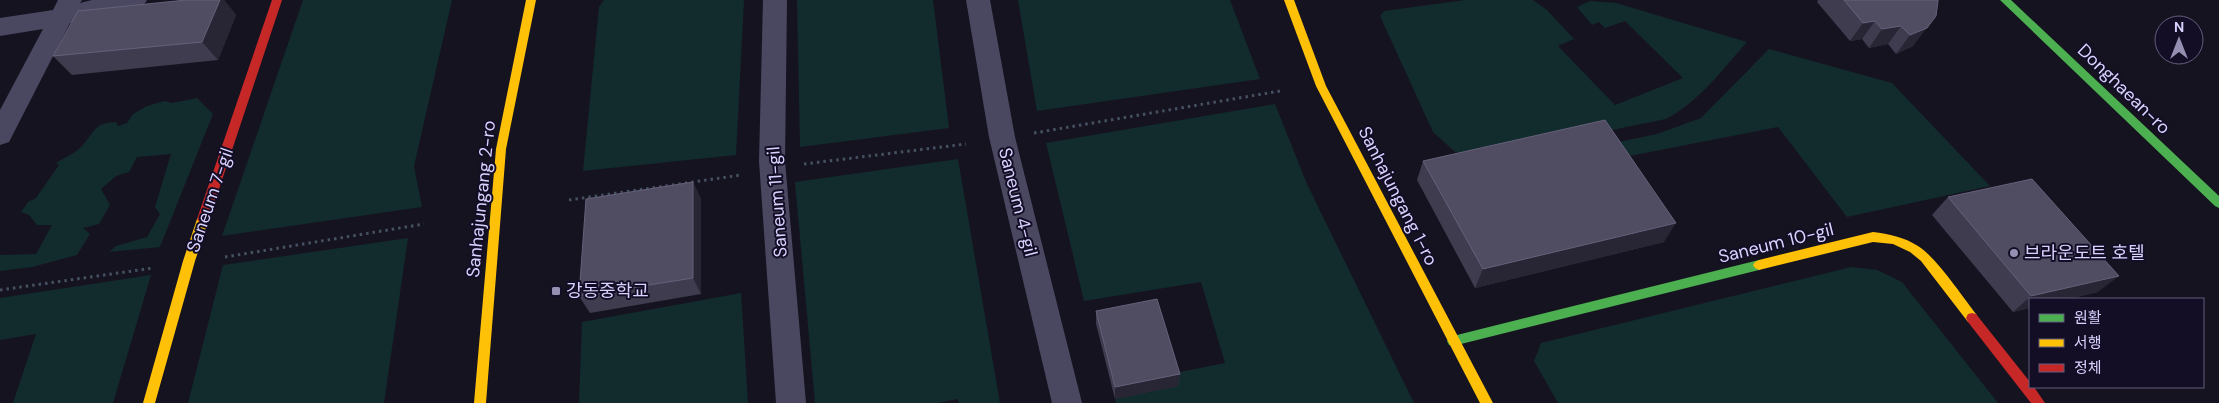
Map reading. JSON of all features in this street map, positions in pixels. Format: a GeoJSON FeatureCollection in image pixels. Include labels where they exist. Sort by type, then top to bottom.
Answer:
{"type":"FeatureCollection","features":[{"type":"Feature","properties":{"kind":"street"},"geometry":{"type":"LineString","coordinates":[[0,27],[66,9],[135,0]]}},
{"type":"Feature","properties":{"kind":"street","name":"Saneum 7-gil"},"geometry":{"type":"LineString","coordinates":[[149,403],[189,262],[278,0]]}},
{"type":"Feature","properties":{"kind":"street","name":"Sanhajungang 2-ro"},"geometry":{"type":"LineString","coordinates":[[480,403],[501,149],[530,0]]}},
{"type":"Feature","properties":{"kind":"street","name":"Saneum 11-gil"},"geometry":{"type":"LineString","coordinates":[[775,0],[772,161],[791,403]]}},
{"type":"Feature","properties":{"kind":"street","name":"Saneum 4-gil"},"geometry":{"type":"LineString","coordinates":[[978,0],[1002,136],[1067,403]]}},
{"type":"Feature","properties":{"kind":"street","name":"Sanhajungang 1-ro"},"geometry":{"type":"LineString","coordinates":[[1289,0],[1321,86],[1487,403]]}},
{"type":"Feature","properties":{"kind":"street","name":"Donghaean-ro"},"geometry":{"type":"LineString","coordinates":[[2005,0],[2219,203]]}},
{"type":"Feature","properties":{"kind":"street"},"geometry":{"type":"LineString","coordinates":[[0,135],[66,9]]}},
{"type":"Feature","properties":{"kind":"street","name":"Saneum 10-gil"},"geometry":{"type":"LineString","coordinates":[[1453,341],[1873,237],[1887,238],[1909,246],[1925,258],[2039,403]]}},
{"type":"Feature","properties":{"kind":"path"},"geometry":{"type":"LineString","coordinates":[[1034,134],[1280,91]]}},
{"type":"Feature","properties":{"kind":"path"},"geometry":{"type":"LineString","coordinates":[[799,164],[966,144]]}},
{"type":"Feature","properties":{"kind":"path"},"geometry":{"type":"LineString","coordinates":[[569,200],[747,174]]}},
{"type":"Feature","properties":{"kind":"path"},"geometry":{"type":"LineString","coordinates":[[222,258],[424,224]]}},
{"type":"Feature","properties":{"kind":"path"},"geometry":{"type":"LineString","coordinates":[[0,290],[156,268]]}},
{"type":"Feature","properties":{"kind":"green space"},"geometry":{"type":"Polygon","coordinates":[[[303,0],[452,0],[414,166],[422,207],[222,236],[303,0]]]}},
{"type":"Feature","properties":{"kind":"green space"},"geometry":{"type":"Polygon","coordinates":[[[604,0],[744,0],[736,155],[583,171],[599,7],[604,0]]]}},
{"type":"Feature","properties":{"kind":"green space"},"geometry":{"type":"Polygon","coordinates":[[[797,0],[933,0],[949,128],[800,147],[797,0]]]}},
{"type":"Feature","properties":{"kind":"green space"},"geometry":{"type":"Polygon","coordinates":[[[1018,0],[1230,0],[1260,79],[1037,111],[1018,0]]]}},
{"type":"Feature","properties":{"kind":"green space"},"geometry":{"type":"Polygon","coordinates":[[[1465,0],[1533,0],[1547,10],[1574,39],[1558,46],[1615,105],[1683,78],[1625,21],[1605,28],[1599,22],[1592,25],[1577,7],[1590,1],[1616,3],[1747,42],[1700,94],[1666,119],[1479,157],[1455,152],[1433,132],[1380,16],[1384,11],[1465,0]]]}},
{"type":"Feature","properties":{"kind":"green space"},"geometry":{"type":"Polygon","coordinates":[[[1769,49],[1892,83],[1990,186],[1847,217],[1778,127],[1609,160],[1599,146],[1657,134],[1701,118],[1769,49]]]}},
{"type":"Feature","properties":{"kind":"green space"},"geometry":{"type":"Polygon","coordinates":[[[197,98],[213,114],[160,247],[109,252],[116,246],[147,237],[160,214],[155,207],[171,154],[137,157],[129,172],[116,176],[101,189],[110,205],[99,224],[83,228],[90,234],[77,255],[32,267],[0,271],[0,255],[36,254],[52,225],[37,225],[29,215],[21,212],[28,202],[36,198],[59,165],[56,163],[80,148],[96,129],[103,124],[116,122],[118,126],[127,123],[133,114],[147,106],[165,101],[172,103],[197,98]]]}},
{"type":"Feature","properties":{"kind":"green space"},"geometry":{"type":"Polygon","coordinates":[[[1275,104],[1307,184],[1414,403],[1116,403],[1115,399],[1178,386],[1175,373],[1225,363],[1201,282],[1084,301],[1046,143],[1275,104]]]}},
{"type":"Feature","properties":{"kind":"green space"},"geometry":{"type":"Polygon","coordinates":[[[958,159],[1000,403],[959,403],[957,399],[938,403],[815,403],[795,182],[958,159]]]}},
{"type":"Feature","properties":{"kind":"green space"},"geometry":{"type":"Polygon","coordinates":[[[408,238],[384,403],[188,403],[223,265],[408,238]]]}},
{"type":"Feature","properties":{"kind":"green space"},"geometry":{"type":"Polygon","coordinates":[[[1851,267],[1877,270],[1902,282],[1998,403],[1558,403],[1534,361],[1541,343],[1851,267]]]}},
{"type":"Feature","properties":{"kind":"green space"},"geometry":{"type":"Polygon","coordinates":[[[151,275],[113,403],[13,403],[36,334],[0,340],[0,298],[151,275]]]}},
{"type":"Feature","properties":{"kind":"green space"},"geometry":{"type":"Polygon","coordinates":[[[741,293],[748,403],[579,403],[582,322],[741,293]]]}},
{"type":"Feature","properties":{"kind":"building"},"geometry":{"type":"Polygon","coordinates":[[[186,0],[220,0],[202,42],[53,56],[78,11],[186,0]]]}},
{"type":"Feature","properties":{"kind":"building"},"geometry":{"type":"Polygon","coordinates":[[[1844,0],[1938,1],[1936,16],[1927,28],[1910,35],[1901,26],[1882,29],[1875,21],[1863,23],[1844,0]]]}},
{"type":"Feature","properties":{"kind":"building"},"geometry":{"type":"Polygon","coordinates":[[[1605,120],[1676,223],[1483,269],[1423,161],[1605,120]]]}},
{"type":"Feature","properties":{"kind":"building"},"geometry":{"type":"Polygon","coordinates":[[[2032,179],[2119,276],[2031,296],[1948,197],[2032,179]]]}},
{"type":"Feature","properties":{"kind":"building"},"geometry":{"type":"Polygon","coordinates":[[[693,182],[693,278],[579,296],[586,199],[693,182]]]}},
{"type":"Feature","properties":{"kind":"building"},"geometry":{"type":"Polygon","coordinates":[[[1157,299],[1180,374],[1115,387],[1096,311],[1157,299]]]}},
{"type":"Feature","properties":{"kind":"traffic: fast"},"geometry":{"type":"LineString","coordinates":[[2005,0],[2219,203]]}},
{"type":"Feature","properties":{"kind":"traffic: fast"},"geometry":{"type":"LineString","coordinates":[[1453,341],[1759,265]]}},
{"type":"Feature","properties":{"kind":"traffic: slow"},"geometry":{"type":"LineString","coordinates":[[480,403],[501,149],[531,0]]}},
{"type":"Feature","properties":{"kind":"traffic: slow"},"geometry":{"type":"LineString","coordinates":[[1289,0],[1321,86],[1487,403]]}},
{"type":"Feature","properties":{"kind":"traffic: slow"},"geometry":{"type":"LineString","coordinates":[[149,403],[189,261],[203,219]]}},
{"type":"Feature","properties":{"kind":"traffic: slow"},"geometry":{"type":"LineString","coordinates":[[1759,265],[1873,237],[1895,240],[1914,249],[1925,258],[1972,318]]}},
{"type":"Feature","properties":{"kind":"traffic: jam"},"geometry":{"type":"LineString","coordinates":[[203,219],[277,0]]}},
{"type":"Feature","properties":{"kind":"traffic: jam"},"geometry":{"type":"LineString","coordinates":[[1972,318],[2039,403]]}},
{"type":"Feature","properties":{"kind":"place","name":"브라운도트 호텔"},"geometry":{"type":"Point","coordinates":[2014,253]}},
{"type":"Feature","properties":{"kind":"place","name":"강동중학교"},"geometry":{"type":"Point","coordinates":[556,291]}}]}
